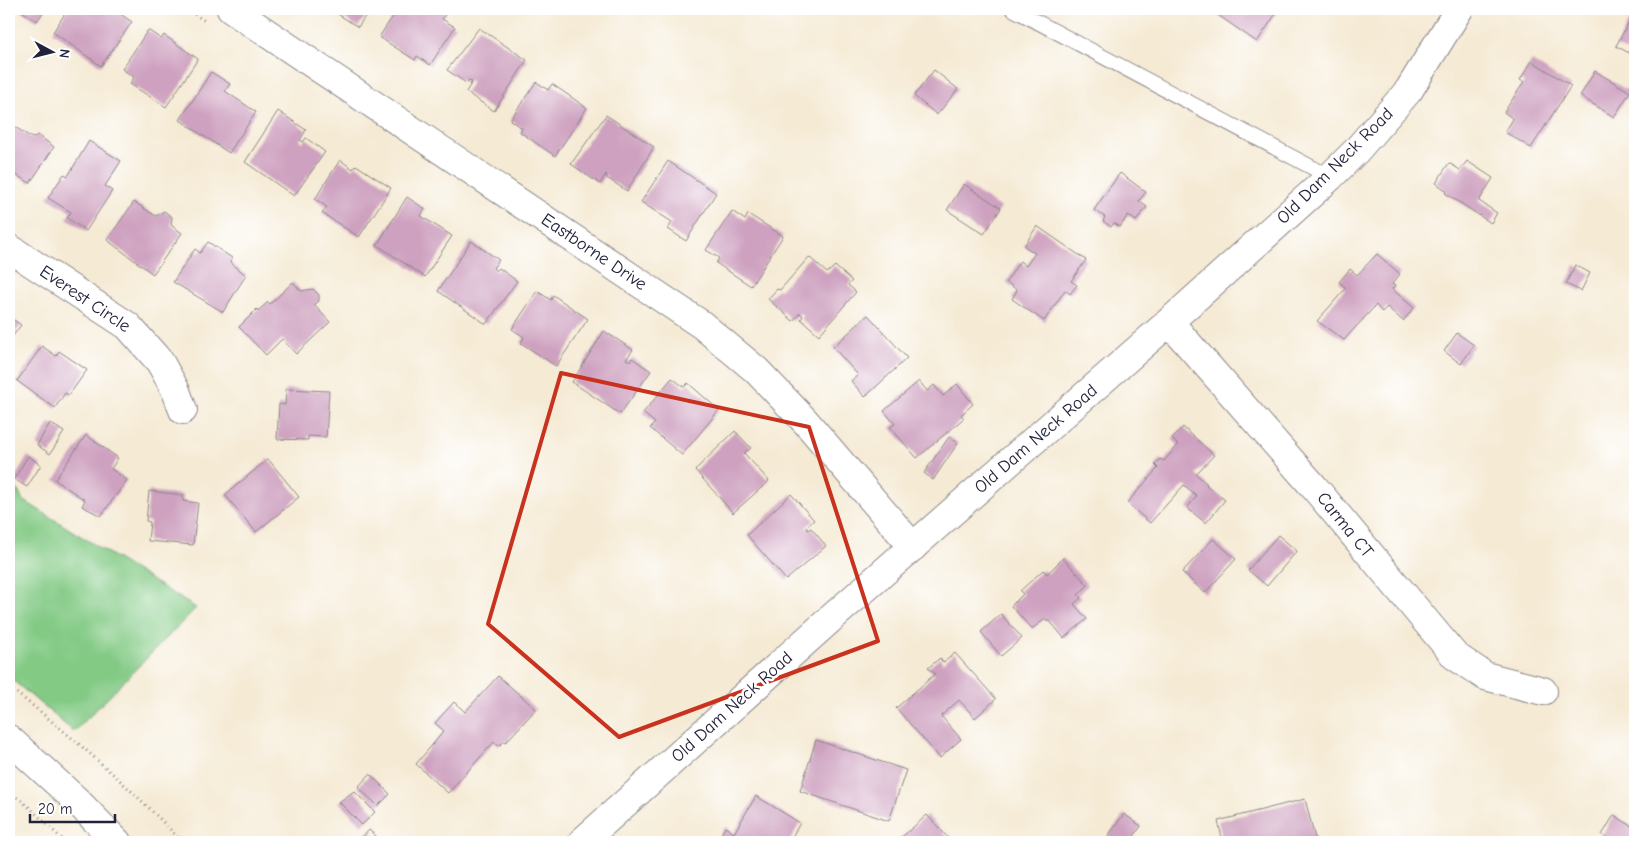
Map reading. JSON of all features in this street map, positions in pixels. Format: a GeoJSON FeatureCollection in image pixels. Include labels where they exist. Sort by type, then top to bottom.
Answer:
{"type":"FeatureCollection","features":[{"type":"Feature","properties":{"kind":"street","name":"Eastborne Drive"},"geometry":{"type":"LineString","coordinates":[[231,9],[702,324],[756,370],[806,422],[912,547]]}},
{"type":"Feature","properties":{"kind":"street","name":"Old Dam Neck Road"},"geometry":{"type":"LineString","coordinates":[[600,837],[912,547],[1169,322],[1330,177],[1356,151],[1409,90],[1459,9]]}},
{"type":"Feature","properties":{"kind":"street","name":"Everest Circle"},"geometry":{"type":"LineString","coordinates":[[9,248],[128,326],[160,362],[184,410]]}},
{"type":"Feature","properties":{"kind":"street","name":"Carma CT"},"geometry":{"type":"LineString","coordinates":[[1169,322],[1314,487],[1455,656],[1485,676],[1543,691]]}},
{"type":"Feature","properties":{"kind":"street"},"geometry":{"type":"LineString","coordinates":[[9,739],[76,800],[117,842]]}},
{"type":"Feature","properties":{"kind":"lane"},"geometry":{"type":"LineString","coordinates":[[1013,9],[1330,177]]}},
{"type":"Feature","properties":{"kind":"path"},"geometry":{"type":"LineString","coordinates":[[9,687],[40,710],[152,810],[182,842]]}},
{"type":"Feature","properties":{"kind":"path"},"geometry":{"type":"LineString","coordinates":[[9,791],[66,842]]}},
{"type":"Feature","properties":{"kind":"highlighted area"},"geometry":{"type":"Polygon","coordinates":[[[561,373],[809,427],[878,641],[619,737],[488,624],[561,373]]]}},
{"type":"Feature","properties":{"kind":"green space"},"geometry":{"type":"Polygon","coordinates":[[[9,475],[23,500],[196,608],[74,732],[9,677],[9,475]]]}},
{"type":"Feature","properties":{"kind":"building"},"geometry":{"type":"Polygon","coordinates":[[[18,9],[46,9],[37,21],[18,9]]]}},
{"type":"Feature","properties":{"kind":"building"},"geometry":{"type":"Polygon","coordinates":[[[68,9],[108,9],[111,12],[113,9],[132,22],[101,66],[53,32],[68,9]]]}},
{"type":"Feature","properties":{"kind":"building"},"geometry":{"type":"Polygon","coordinates":[[[330,9],[370,9],[358,27],[330,9]]]}},
{"type":"Feature","properties":{"kind":"building"},"geometry":{"type":"Polygon","coordinates":[[[398,9],[440,9],[446,13],[442,19],[455,27],[430,65],[417,56],[415,60],[379,37],[398,9]]]}},
{"type":"Feature","properties":{"kind":"building"},"geometry":{"type":"Polygon","coordinates":[[[1209,9],[1273,9],[1277,12],[1257,42],[1209,9]]]}},
{"type":"Feature","properties":{"kind":"building"},"geometry":{"type":"Polygon","coordinates":[[[1635,10],[1635,56],[1616,46],[1635,10]]]}},
{"type":"Feature","properties":{"kind":"building"},"geometry":{"type":"Polygon","coordinates":[[[479,28],[527,60],[494,111],[466,92],[472,82],[469,80],[466,83],[447,70],[479,28]]]}},
{"type":"Feature","properties":{"kind":"building"},"geometry":{"type":"Polygon","coordinates":[[[148,30],[161,39],[164,35],[198,59],[166,107],[130,84],[134,77],[122,69],[148,30]]]}},
{"type":"Feature","properties":{"kind":"building"},"geometry":{"type":"Polygon","coordinates":[[[1532,61],[1571,86],[1531,148],[1505,132],[1513,119],[1504,112],[1524,82],[1520,80],[1532,61]]]}},
{"type":"Feature","properties":{"kind":"building"},"geometry":{"type":"Polygon","coordinates":[[[934,70],[958,89],[937,115],[914,96],[934,70]]]}},
{"type":"Feature","properties":{"kind":"building"},"geometry":{"type":"Polygon","coordinates":[[[1595,71],[1630,92],[1614,117],[1580,96],[1595,71]]]}},
{"type":"Feature","properties":{"kind":"building"},"geometry":{"type":"Polygon","coordinates":[[[211,72],[230,84],[225,91],[256,112],[229,153],[180,120],[211,72]]]}},
{"type":"Feature","properties":{"kind":"building"},"geometry":{"type":"Polygon","coordinates":[[[536,82],[548,90],[552,84],[587,108],[555,156],[520,132],[522,128],[510,120],[536,82]]]}},
{"type":"Feature","properties":{"kind":"building"},"geometry":{"type":"Polygon","coordinates":[[[278,111],[306,130],[300,140],[303,142],[306,138],[325,152],[294,196],[245,162],[278,111]]]}},
{"type":"Feature","properties":{"kind":"building"},"geometry":{"type":"Polygon","coordinates":[[[606,115],[654,147],[627,191],[607,178],[606,174],[600,184],[571,164],[606,115]]]}},
{"type":"Feature","properties":{"kind":"building"},"geometry":{"type":"Polygon","coordinates":[[[9,123],[32,138],[38,135],[54,147],[30,183],[9,171],[9,123]]]}},
{"type":"Feature","properties":{"kind":"building"},"geometry":{"type":"Polygon","coordinates":[[[89,141],[121,161],[105,186],[112,191],[86,231],[67,218],[71,212],[48,198],[64,174],[68,176],[89,141]]]}},
{"type":"Feature","properties":{"kind":"building"},"geometry":{"type":"Polygon","coordinates":[[[340,160],[353,169],[356,165],[391,188],[359,237],[322,213],[327,207],[315,199],[340,160]]]}},
{"type":"Feature","properties":{"kind":"building"},"geometry":{"type":"Polygon","coordinates":[[[668,161],[716,193],[686,241],[668,229],[672,222],[641,202],[668,161]]]}},
{"type":"Feature","properties":{"kind":"building"},"geometry":{"type":"Polygon","coordinates":[[[1467,161],[1493,178],[1479,201],[1497,213],[1491,223],[1445,193],[1447,191],[1436,183],[1449,163],[1460,170],[1467,161]]]}},
{"type":"Feature","properties":{"kind":"building"},"geometry":{"type":"Polygon","coordinates":[[[1120,173],[1146,192],[1139,201],[1147,207],[1136,221],[1128,215],[1120,227],[1114,223],[1111,227],[1103,221],[1105,217],[1094,210],[1120,173]]]}},
{"type":"Feature","properties":{"kind":"building"},"geometry":{"type":"Polygon","coordinates":[[[964,184],[1001,208],[984,234],[947,210],[964,184]]]}},
{"type":"Feature","properties":{"kind":"building"},"geometry":{"type":"Polygon","coordinates":[[[407,197],[425,209],[421,216],[452,236],[425,277],[377,245],[407,197]]]}},
{"type":"Feature","properties":{"kind":"building"},"geometry":{"type":"Polygon","coordinates":[[[134,202],[156,216],[164,211],[172,217],[171,225],[182,233],[153,274],[107,240],[134,202]]]}},
{"type":"Feature","properties":{"kind":"building"},"geometry":{"type":"Polygon","coordinates":[[[732,211],[745,220],[748,214],[783,236],[751,286],[716,263],[719,258],[706,250],[732,211]]]}},
{"type":"Feature","properties":{"kind":"building"},"geometry":{"type":"Polygon","coordinates":[[[1037,226],[1086,260],[1071,281],[1077,285],[1070,294],[1065,290],[1044,321],[1012,299],[1017,290],[1006,282],[1020,261],[1026,266],[1035,253],[1024,246],[1037,226]]]}},
{"type":"Feature","properties":{"kind":"building"},"geometry":{"type":"Polygon","coordinates":[[[471,241],[499,260],[493,268],[496,271],[499,268],[517,281],[486,324],[438,291],[471,241]]]}},
{"type":"Feature","properties":{"kind":"building"},"geometry":{"type":"Polygon","coordinates":[[[208,242],[232,258],[230,262],[246,275],[223,312],[173,282],[195,249],[200,253],[208,242]]]}},
{"type":"Feature","properties":{"kind":"building"},"geometry":{"type":"Polygon","coordinates":[[[1377,254],[1400,274],[1392,284],[1395,286],[1392,289],[1414,308],[1403,321],[1387,307],[1382,312],[1376,305],[1344,340],[1317,321],[1346,288],[1339,282],[1350,269],[1357,275],[1377,254]]]}},
{"type":"Feature","properties":{"kind":"building"},"geometry":{"type":"Polygon","coordinates":[[[809,257],[827,273],[835,266],[852,281],[848,285],[856,292],[819,335],[801,319],[803,316],[800,313],[793,321],[768,299],[777,289],[780,290],[809,257]]]}},
{"type":"Feature","properties":{"kind":"building"},"geometry":{"type":"Polygon","coordinates":[[[1575,265],[1590,273],[1581,291],[1566,284],[1575,265]]]}},
{"type":"Feature","properties":{"kind":"building"},"geometry":{"type":"Polygon","coordinates":[[[293,282],[301,291],[313,289],[319,295],[319,301],[314,305],[330,322],[296,354],[282,339],[266,355],[239,327],[257,309],[258,311],[268,302],[270,304],[293,282]]]}},
{"type":"Feature","properties":{"kind":"building"},"geometry":{"type":"Polygon","coordinates":[[[537,291],[551,300],[553,295],[588,319],[556,366],[521,343],[524,337],[512,329],[537,291]]]}},
{"type":"Feature","properties":{"kind":"building"},"geometry":{"type":"Polygon","coordinates":[[[868,315],[907,358],[865,397],[851,381],[858,375],[833,347],[868,315]]]}},
{"type":"Feature","properties":{"kind":"building"},"geometry":{"type":"Polygon","coordinates":[[[9,317],[21,325],[9,341],[9,317]]]}},
{"type":"Feature","properties":{"kind":"building"},"geometry":{"type":"Polygon","coordinates":[[[604,331],[633,350],[626,359],[630,361],[632,358],[651,371],[620,414],[572,382],[604,331]]]}},
{"type":"Feature","properties":{"kind":"building"},"geometry":{"type":"Polygon","coordinates":[[[1457,333],[1474,345],[1461,364],[1444,351],[1457,333]]]}},
{"type":"Feature","properties":{"kind":"building"},"geometry":{"type":"Polygon","coordinates":[[[42,346],[56,356],[59,351],[87,370],[69,395],[65,393],[55,408],[17,381],[42,346]]]}},
{"type":"Feature","properties":{"kind":"building"},"geometry":{"type":"Polygon","coordinates":[[[672,378],[684,387],[688,383],[719,410],[682,455],[650,428],[655,423],[643,413],[672,378]]]}},
{"type":"Feature","properties":{"kind":"building"},"geometry":{"type":"Polygon","coordinates":[[[919,381],[927,391],[934,385],[943,396],[957,384],[973,404],[961,415],[964,418],[917,458],[890,427],[895,424],[884,411],[919,381]]]}},
{"type":"Feature","properties":{"kind":"building"},"geometry":{"type":"Polygon","coordinates":[[[286,389],[329,391],[326,437],[308,436],[308,440],[277,439],[279,404],[285,405],[286,389]]]}},
{"type":"Feature","properties":{"kind":"building"},"geometry":{"type":"Polygon","coordinates":[[[50,423],[64,432],[50,454],[37,445],[50,423]]]}},
{"type":"Feature","properties":{"kind":"building"},"geometry":{"type":"Polygon","coordinates":[[[1183,427],[1214,455],[1196,474],[1206,485],[1225,500],[1206,523],[1187,508],[1197,496],[1184,485],[1150,523],[1127,503],[1158,468],[1155,465],[1160,459],[1164,461],[1178,445],[1172,439],[1183,427]]]}},
{"type":"Feature","properties":{"kind":"building"},"geometry":{"type":"Polygon","coordinates":[[[735,431],[751,448],[744,453],[769,481],[733,513],[695,470],[735,431]]]}},
{"type":"Feature","properties":{"kind":"building"},"geometry":{"type":"Polygon","coordinates":[[[86,435],[118,458],[111,469],[127,480],[101,516],[82,506],[85,500],[55,480],[86,435]]]}},
{"type":"Feature","properties":{"kind":"building"},"geometry":{"type":"Polygon","coordinates":[[[949,437],[958,443],[933,480],[924,473],[949,437]]]}},
{"type":"Feature","properties":{"kind":"building"},"geometry":{"type":"Polygon","coordinates":[[[28,456],[41,465],[27,487],[14,479],[28,456]]]}},
{"type":"Feature","properties":{"kind":"building"},"geometry":{"type":"Polygon","coordinates":[[[268,459],[299,497],[256,532],[225,495],[268,459]]]}},
{"type":"Feature","properties":{"kind":"building"},"geometry":{"type":"Polygon","coordinates":[[[149,491],[183,495],[183,501],[198,503],[193,545],[148,541],[150,522],[146,521],[149,491]]]}},
{"type":"Feature","properties":{"kind":"building"},"geometry":{"type":"Polygon","coordinates":[[[791,494],[814,520],[806,527],[808,530],[811,528],[826,546],[786,580],[747,535],[791,494]]]}},
{"type":"Feature","properties":{"kind":"building"},"geometry":{"type":"Polygon","coordinates":[[[1278,535],[1297,551],[1267,586],[1248,570],[1278,535]]]}},
{"type":"Feature","properties":{"kind":"building"},"geometry":{"type":"Polygon","coordinates":[[[1213,539],[1236,559],[1205,593],[1182,572],[1213,539]]]}},
{"type":"Feature","properties":{"kind":"building"},"geometry":{"type":"Polygon","coordinates":[[[1063,558],[1088,585],[1078,595],[1081,598],[1074,604],[1087,619],[1064,638],[1049,620],[1047,622],[1045,619],[1032,629],[1011,606],[1023,594],[1020,591],[1043,570],[1047,574],[1063,558]]]}},
{"type":"Feature","properties":{"kind":"building"},"geometry":{"type":"Polygon","coordinates":[[[1001,614],[1022,638],[1001,656],[981,632],[1001,614]]]}},
{"type":"Feature","properties":{"kind":"building"},"geometry":{"type":"Polygon","coordinates":[[[955,653],[996,699],[975,718],[959,700],[941,716],[961,739],[940,758],[896,708],[935,674],[928,668],[940,658],[943,663],[955,653]]]}},
{"type":"Feature","properties":{"kind":"building"},"geometry":{"type":"Polygon","coordinates":[[[498,676],[536,709],[506,742],[504,741],[499,746],[494,742],[448,793],[416,764],[444,731],[435,723],[454,702],[465,712],[498,676]]]}},
{"type":"Feature","properties":{"kind":"building"},"geometry":{"type":"Polygon","coordinates":[[[816,740],[906,770],[889,821],[800,791],[816,740]]]}},
{"type":"Feature","properties":{"kind":"building"},"geometry":{"type":"Polygon","coordinates":[[[370,774],[390,794],[378,806],[358,787],[370,774]]]}},
{"type":"Feature","properties":{"kind":"building"},"geometry":{"type":"Polygon","coordinates":[[[354,791],[375,812],[362,825],[339,802],[354,791]]]}},
{"type":"Feature","properties":{"kind":"building"},"geometry":{"type":"Polygon","coordinates":[[[756,796],[800,823],[789,842],[728,842],[720,836],[725,827],[734,833],[756,796]]]}},
{"type":"Feature","properties":{"kind":"building"},"geometry":{"type":"Polygon","coordinates":[[[1305,799],[1316,842],[1223,842],[1218,821],[1305,799]]]}},
{"type":"Feature","properties":{"kind":"building"},"geometry":{"type":"Polygon","coordinates":[[[1124,814],[1141,826],[1130,842],[1117,842],[1108,836],[1124,814]]]}},
{"type":"Feature","properties":{"kind":"building"},"geometry":{"type":"Polygon","coordinates":[[[927,815],[952,842],[896,842],[927,815]]]}},
{"type":"Feature","properties":{"kind":"building"},"geometry":{"type":"Polygon","coordinates":[[[1614,815],[1635,828],[1635,832],[1629,842],[1613,842],[1602,835],[1614,815]]]}},
{"type":"Feature","properties":{"kind":"building"},"geometry":{"type":"Polygon","coordinates":[[[369,830],[383,842],[358,842],[369,830]]]}}]}
